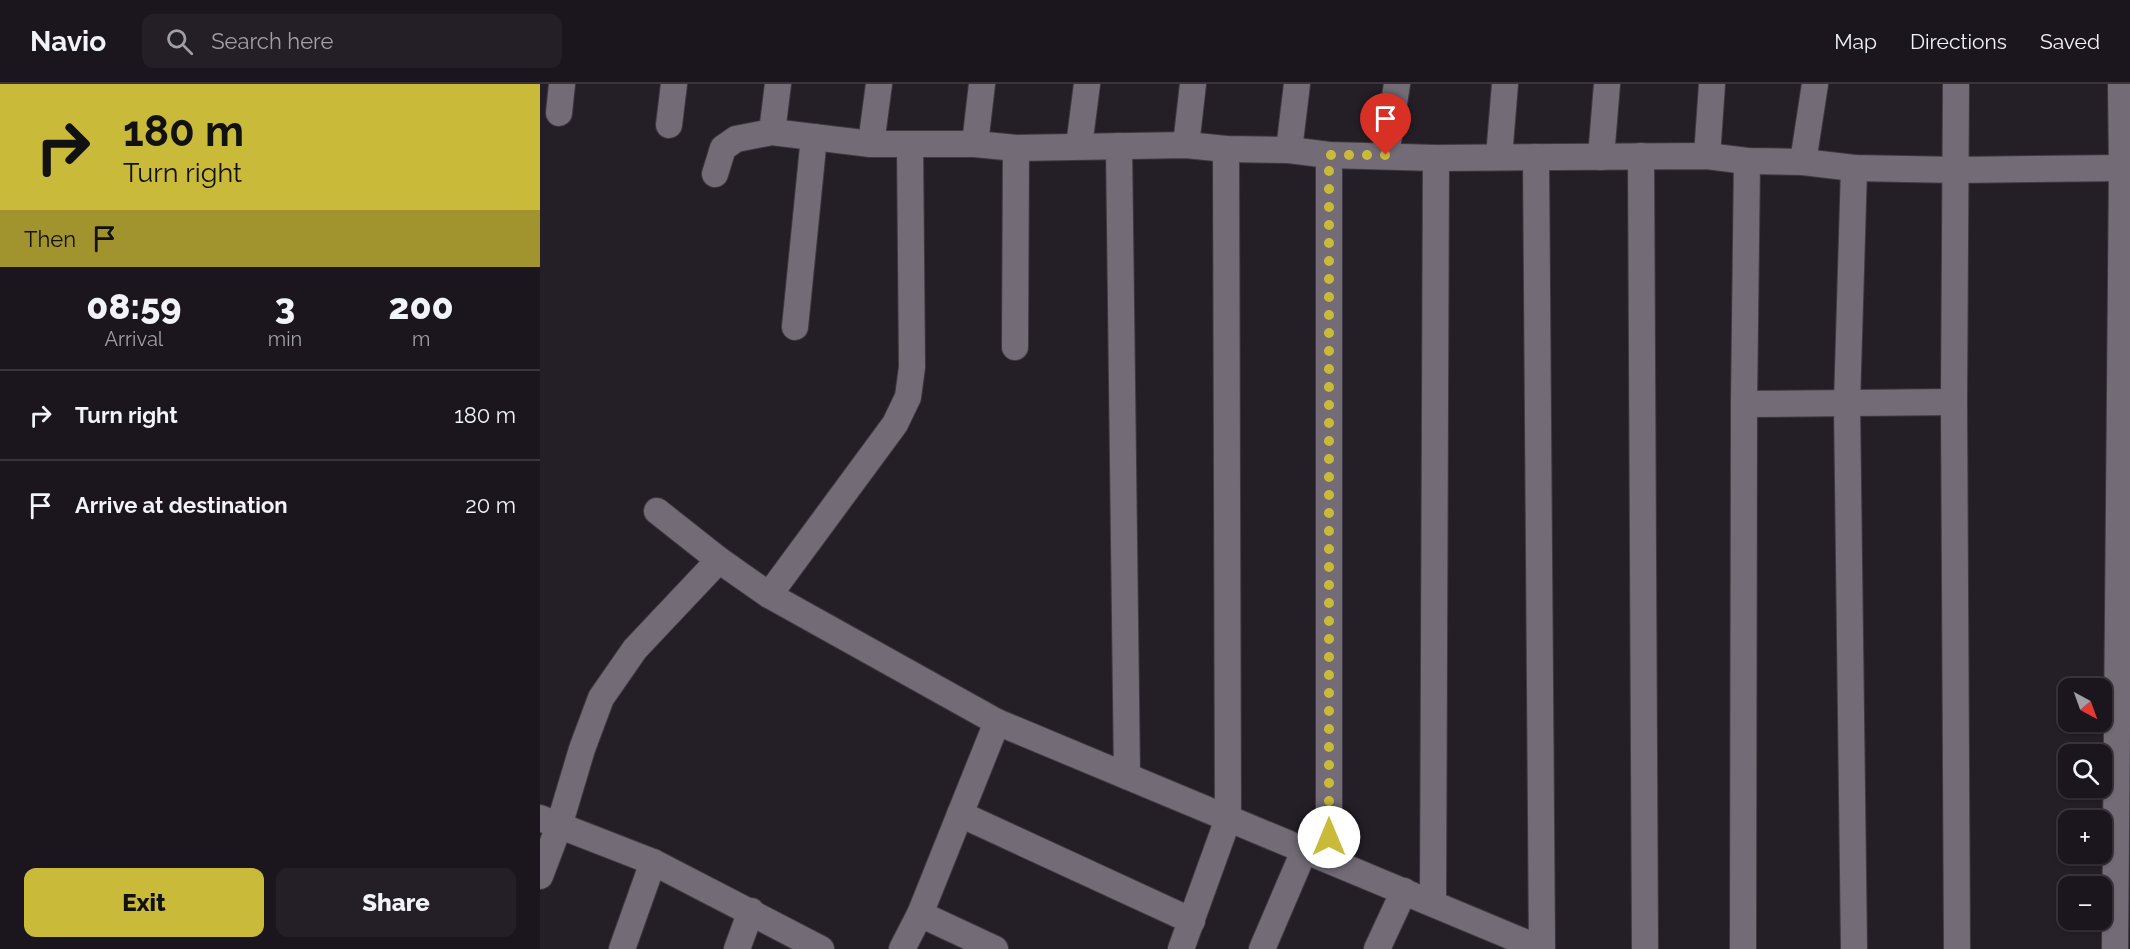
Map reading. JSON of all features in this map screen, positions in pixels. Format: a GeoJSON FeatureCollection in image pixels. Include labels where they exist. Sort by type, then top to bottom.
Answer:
{"type":"FeatureCollection","features":[{"type":"Feature","properties":{"kind":"street"},"geometry":{"type":"LineString","coordinates":[[559,113],[562,84]]}},
{"type":"Feature","properties":{"kind":"street"},"geometry":{"type":"LineString","coordinates":[[669,125],[674,84]]}},
{"type":"Feature","properties":{"kind":"street"},"geometry":{"type":"LineString","coordinates":[[772,132],[778,84]]}},
{"type":"Feature","properties":{"kind":"street"},"geometry":{"type":"LineString","coordinates":[[871,144],[879,84]]}},
{"type":"Feature","properties":{"kind":"street"},"geometry":{"type":"LineString","coordinates":[[975,144],[982,84]]}},
{"type":"Feature","properties":{"kind":"street"},"geometry":{"type":"LineString","coordinates":[[1079,146],[1087,84]]}},
{"type":"Feature","properties":{"kind":"street"},"geometry":{"type":"LineString","coordinates":[[1186,145],[1193,84]]}},
{"type":"Feature","properties":{"kind":"street"},"geometry":{"type":"LineString","coordinates":[[1289,150],[1297,84]]}},
{"type":"Feature","properties":{"kind":"street"},"geometry":{"type":"LineString","coordinates":[[1386,155],[1397,84]]}},
{"type":"Feature","properties":{"kind":"street"},"geometry":{"type":"LineString","coordinates":[[1499,157],[1504,84]]}},
{"type":"Feature","properties":{"kind":"street"},"geometry":{"type":"LineString","coordinates":[[1601,157],[1607,84]]}},
{"type":"Feature","properties":{"kind":"street"},"geometry":{"type":"LineString","coordinates":[[1707,156],[1712,84]]}},
{"type":"Feature","properties":{"kind":"street"},"geometry":{"type":"LineString","coordinates":[[1803,162],[1815,84]]}},
{"type":"Feature","properties":{"kind":"street"},"geometry":{"type":"LineString","coordinates":[[1956,84],[1954,402],[1957,949]]}},
{"type":"Feature","properties":{"kind":"street"},"geometry":{"type":"LineString","coordinates":[[2115,949],[2121,84]]}},
{"type":"Feature","properties":{"kind":"street"},"geometry":{"type":"LineString","coordinates":[[715,174],[723,148],[736,139],[772,132],[871,144],[975,144],[1016,148],[1186,145],[1226,149],[1289,150],[1329,155],[1436,158],[1707,156],[1747,161],[1803,162],[1854,168],[1957,170],[2122,168]]}},
{"type":"Feature","properties":{"kind":"street"},"geometry":{"type":"LineString","coordinates":[[795,327],[814,137]]}},
{"type":"Feature","properties":{"kind":"street"},"geometry":{"type":"LineString","coordinates":[[769,595],[896,424],[908,397],[912,367],[910,145]]}},
{"type":"Feature","properties":{"kind":"street"},"geometry":{"type":"LineString","coordinates":[[1119,146],[1127,777]]}},
{"type":"Feature","properties":{"kind":"street"},"geometry":{"type":"LineString","coordinates":[[1015,347],[1016,148]]}},
{"type":"Feature","properties":{"kind":"street"},"geometry":{"type":"LineString","coordinates":[[1181,949],[1228,819],[1226,149]]}},
{"type":"Feature","properties":{"kind":"street"},"geometry":{"type":"LineString","coordinates":[[1329,155],[1329,860]]}},
{"type":"Feature","properties":{"kind":"street"},"geometry":{"type":"LineString","coordinates":[[1641,156],[1645,949]]}},
{"type":"Feature","properties":{"kind":"street"},"geometry":{"type":"LineString","coordinates":[[657,511],[719,560],[769,595],[997,722],[1433,903],[1494,940],[1541,949],[1536,157]]}},
{"type":"Feature","properties":{"kind":"street"},"geometry":{"type":"LineString","coordinates":[[1433,903],[1436,158]]}},
{"type":"Feature","properties":{"kind":"street"},"geometry":{"type":"LineString","coordinates":[[1743,949],[1747,161]]}},
{"type":"Feature","properties":{"kind":"street"},"geometry":{"type":"LineString","coordinates":[[1854,168],[1847,404],[1854,949]]}},
{"type":"Feature","properties":{"kind":"street"},"geometry":{"type":"LineString","coordinates":[[1744,405],[1954,402]]}},
{"type":"Feature","properties":{"kind":"street"},"geometry":{"type":"LineString","coordinates":[[540,876],[549,822],[582,749],[601,698],[635,649],[719,560]]}},
{"type":"Feature","properties":{"kind":"street"},"geometry":{"type":"LineString","coordinates":[[902,949],[920,914],[997,722]]}},
{"type":"Feature","properties":{"kind":"street"},"geometry":{"type":"LineString","coordinates":[[960,814],[1192,921]]}},
{"type":"Feature","properties":{"kind":"street"},"geometry":{"type":"LineString","coordinates":[[549,822],[653,862],[821,949]]}},
{"type":"Feature","properties":{"kind":"street"},"geometry":{"type":"LineString","coordinates":[[1262,949],[1304,850]]}},
{"type":"Feature","properties":{"kind":"street"},"geometry":{"type":"LineString","coordinates":[[622,949],[653,862]]}},
{"type":"Feature","properties":{"kind":"street"},"geometry":{"type":"LineString","coordinates":[[1377,949],[1404,891]]}},
{"type":"Feature","properties":{"kind":"street"},"geometry":{"type":"LineString","coordinates":[[736,949],[751,911]]}},
{"type":"Feature","properties":{"kind":"street"},"geometry":{"type":"LineString","coordinates":[[920,914],[961,942],[995,949]]}},
{"type":"Feature","properties":{"kind":"route"},"geometry":{"type":"LineString","coordinates":[[1329,837],[1329,155],[1386,155]]}}]}
